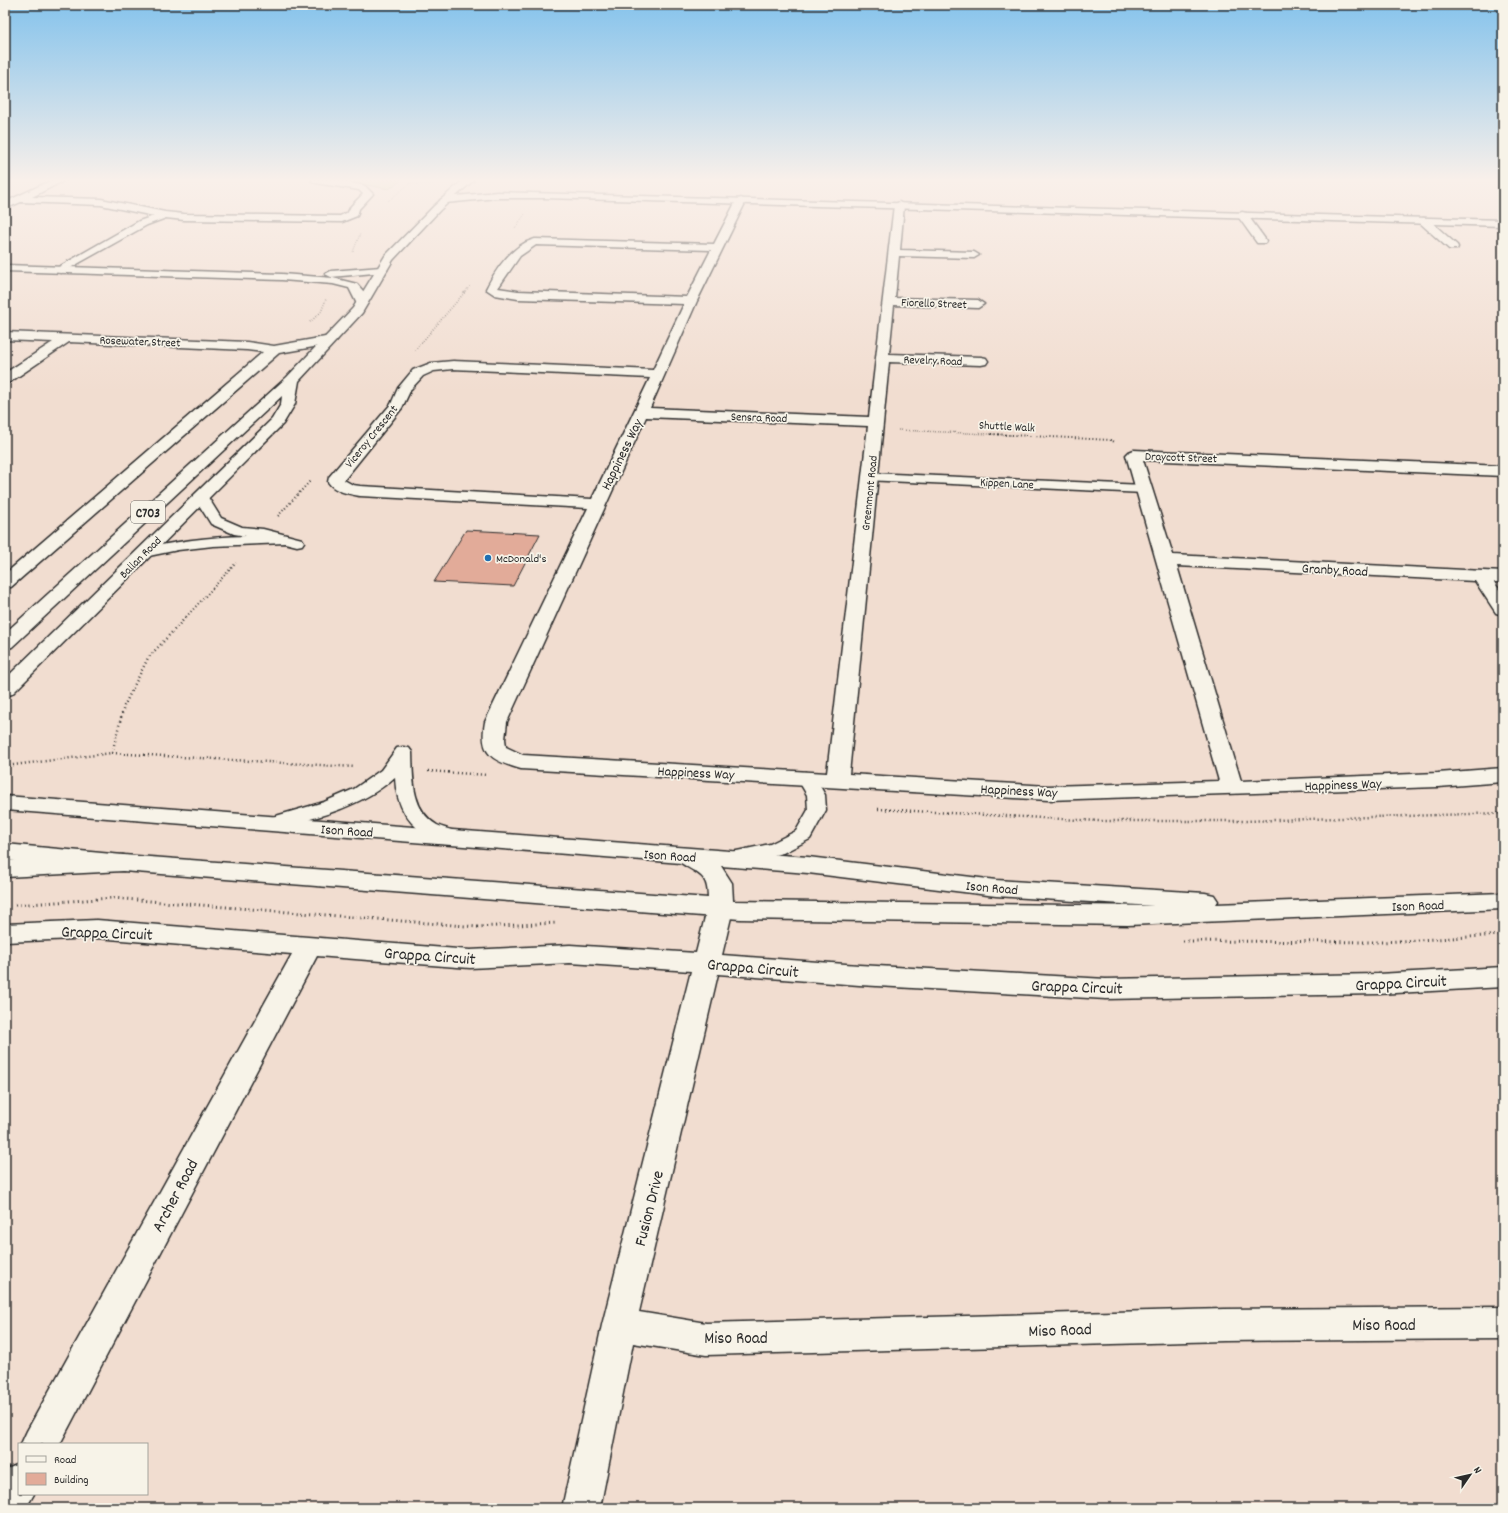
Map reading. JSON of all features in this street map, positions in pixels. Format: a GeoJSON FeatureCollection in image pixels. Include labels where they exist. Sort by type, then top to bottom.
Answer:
{"type":"FeatureCollection","features":[{"type":"Feature","properties":{"kind":"street"},"geometry":{"type":"LineString","coordinates":[[61,270],[95,251]]}},
{"type":"Feature","properties":{"kind":"street","name":"Ballan Road"},"geometry":{"type":"LineString","coordinates":[[6,639],[292,380],[331,340],[362,303],[381,270],[396,251]]}},
{"type":"Feature","properties":{"kind":"street"},"geometry":{"type":"LineString","coordinates":[[519,251],[492,289],[499,293],[518,295],[691,301]]}},
{"type":"Feature","properties":{"kind":"street","name":"Happiness Way"},"geometry":{"type":"LineString","coordinates":[[717,251],[691,301],[641,412],[496,722],[492,739],[496,749],[505,757],[521,762],[1048,793],[1438,780],[1503,775]]}},
{"type":"Feature","properties":{"kind":"street"},"geometry":{"type":"LineString","coordinates":[[895,253],[974,255]]}},
{"type":"Feature","properties":{"kind":"street","name":"Greenmont Road"},"geometry":{"type":"LineString","coordinates":[[837,780],[895,253]]}},
{"type":"Feature","properties":{"kind":"street"},"geometry":{"type":"LineString","coordinates":[[5,268],[282,277],[347,283],[353,286],[358,292],[362,303]]}},
{"type":"Feature","properties":{"kind":"street"},"geometry":{"type":"LineString","coordinates":[[282,277],[381,270]]}},
{"type":"Feature","properties":{"kind":"street","name":"Fiorello Street"},"geometry":{"type":"LineString","coordinates":[[890,301],[978,304]]}},
{"type":"Feature","properties":{"kind":"street","name":"Rosewater Street"},"geometry":{"type":"LineString","coordinates":[[5,336],[247,346],[274,350]]}},
{"type":"Feature","properties":{"kind":"street"},"geometry":{"type":"LineString","coordinates":[[5,379],[67,338]]}},
{"type":"Feature","properties":{"kind":"street"},"geometry":{"type":"LineString","coordinates":[[5,583],[274,350],[295,345],[331,340]]}},
{"type":"Feature","properties":{"kind":"street","name":"Revelry Road"},"geometry":{"type":"LineString","coordinates":[[884,358],[981,361]]}},
{"type":"Feature","properties":{"kind":"street","name":"Viceroy Crescent"},"geometry":{"type":"LineString","coordinates":[[597,504],[360,491],[348,489],[336,482],[337,477],[397,405],[405,388],[418,373],[431,367],[454,366],[658,374]]}},
{"type":"Feature","properties":{"kind":"street","name":"Ballan Road"},"geometry":{"type":"LineString","coordinates":[[8,689],[278,421],[288,404],[292,380]]}},
{"type":"Feature","properties":{"kind":"street","name":"Sensra Road"},"geometry":{"type":"LineString","coordinates":[[641,412],[876,426]]}},
{"type":"Feature","properties":{"kind":"street","name":"Draycott Street"},"geometry":{"type":"LineString","coordinates":[[1232,788],[1134,455],[1503,470]]}},
{"type":"Feature","properties":{"kind":"street","name":"Granby Road"},"geometry":{"type":"LineString","coordinates":[[1166,560],[1503,578]]}},
{"type":"Feature","properties":{"kind":"street"},"geometry":{"type":"LineString","coordinates":[[1481,576],[1503,609]]}},
{"type":"Feature","properties":{"kind":"street","name":"Ison Road"},"geometry":{"type":"LineString","coordinates":[[5,803],[808,865],[996,888],[1334,908]]}},
{"type":"Feature","properties":{"kind":"street","name":"Ison Road"},"geometry":{"type":"LineString","coordinates":[[5,852],[123,863],[740,910],[1128,916],[1503,901]]}},
{"type":"Feature","properties":{"kind":"street","name":"Fusion Drive"},"geometry":{"type":"LineString","coordinates":[[581,1508],[619,1324],[720,909],[722,888],[716,875],[704,864],[685,856]]}},
{"type":"Feature","properties":{"kind":"street"},"geometry":{"type":"LineString","coordinates":[[5,869],[123,863]]}},
{"type":"Feature","properties":{"kind":"street","name":"Grappa Circuit"},"geometry":{"type":"LineString","coordinates":[[5,934],[97,929],[470,959],[585,954],[859,975],[1106,989],[1378,984],[1503,977]]}},
{"type":"Feature","properties":{"kind":"street","name":"Archer Road"},"geometry":{"type":"LineString","coordinates":[[41,1443],[309,946]]}},
{"type":"Feature","properties":{"kind":"street","name":"Miso Road"},"geometry":{"type":"LineString","coordinates":[[619,1324],[706,1339],[1224,1325],[1503,1323]]}},
{"type":"Feature","properties":{"kind":"street"},"geometry":{"type":"LineString","coordinates":[[6,1508],[18,1485]]}},
{"type":"Feature","properties":{"kind":"lane","name":"Kippen Lane"},"geometry":{"type":"LineString","coordinates":[[870,477],[1144,490]]}},
{"type":"Feature","properties":{"kind":"lane"},"geometry":{"type":"LineString","coordinates":[[201,497],[216,521],[239,531],[260,537],[290,541]]}},
{"type":"Feature","properties":{"kind":"lane"},"geometry":{"type":"LineString","coordinates":[[144,553],[167,547],[260,537]]}},
{"type":"Feature","properties":{"kind":"lane"},"geometry":{"type":"LineString","coordinates":[[269,824],[332,806],[364,792],[388,773],[403,752],[403,789],[412,812],[428,828],[452,838]]}},
{"type":"Feature","properties":{"kind":"lane"},"geometry":{"type":"LineString","coordinates":[[729,859],[776,849],[803,835],[817,810],[816,795],[806,778]]}},
{"type":"Feature","properties":{"kind":"path"},"geometry":{"type":"LineString","coordinates":[[415,351],[474,281]]}},
{"type":"Feature","properties":{"kind":"path","name":"Shuttle Walk"},"geometry":{"type":"LineString","coordinates":[[876,426],[1111,440],[1134,455]]}},
{"type":"Feature","properties":{"kind":"path"},"geometry":{"type":"LineString","coordinates":[[5,766],[112,753],[124,706],[148,658],[314,477]]}},
{"type":"Feature","properties":{"kind":"building","name":"McDonald's"},"geometry":{"type":"Polygon","coordinates":[[[466,530],[540,534],[513,586],[434,582],[466,530]]]}},
{"type":"Feature","properties":{"kind":"place","name":"McDonald's"},"geometry":{"type":"Point","coordinates":[488,558]}}]}
